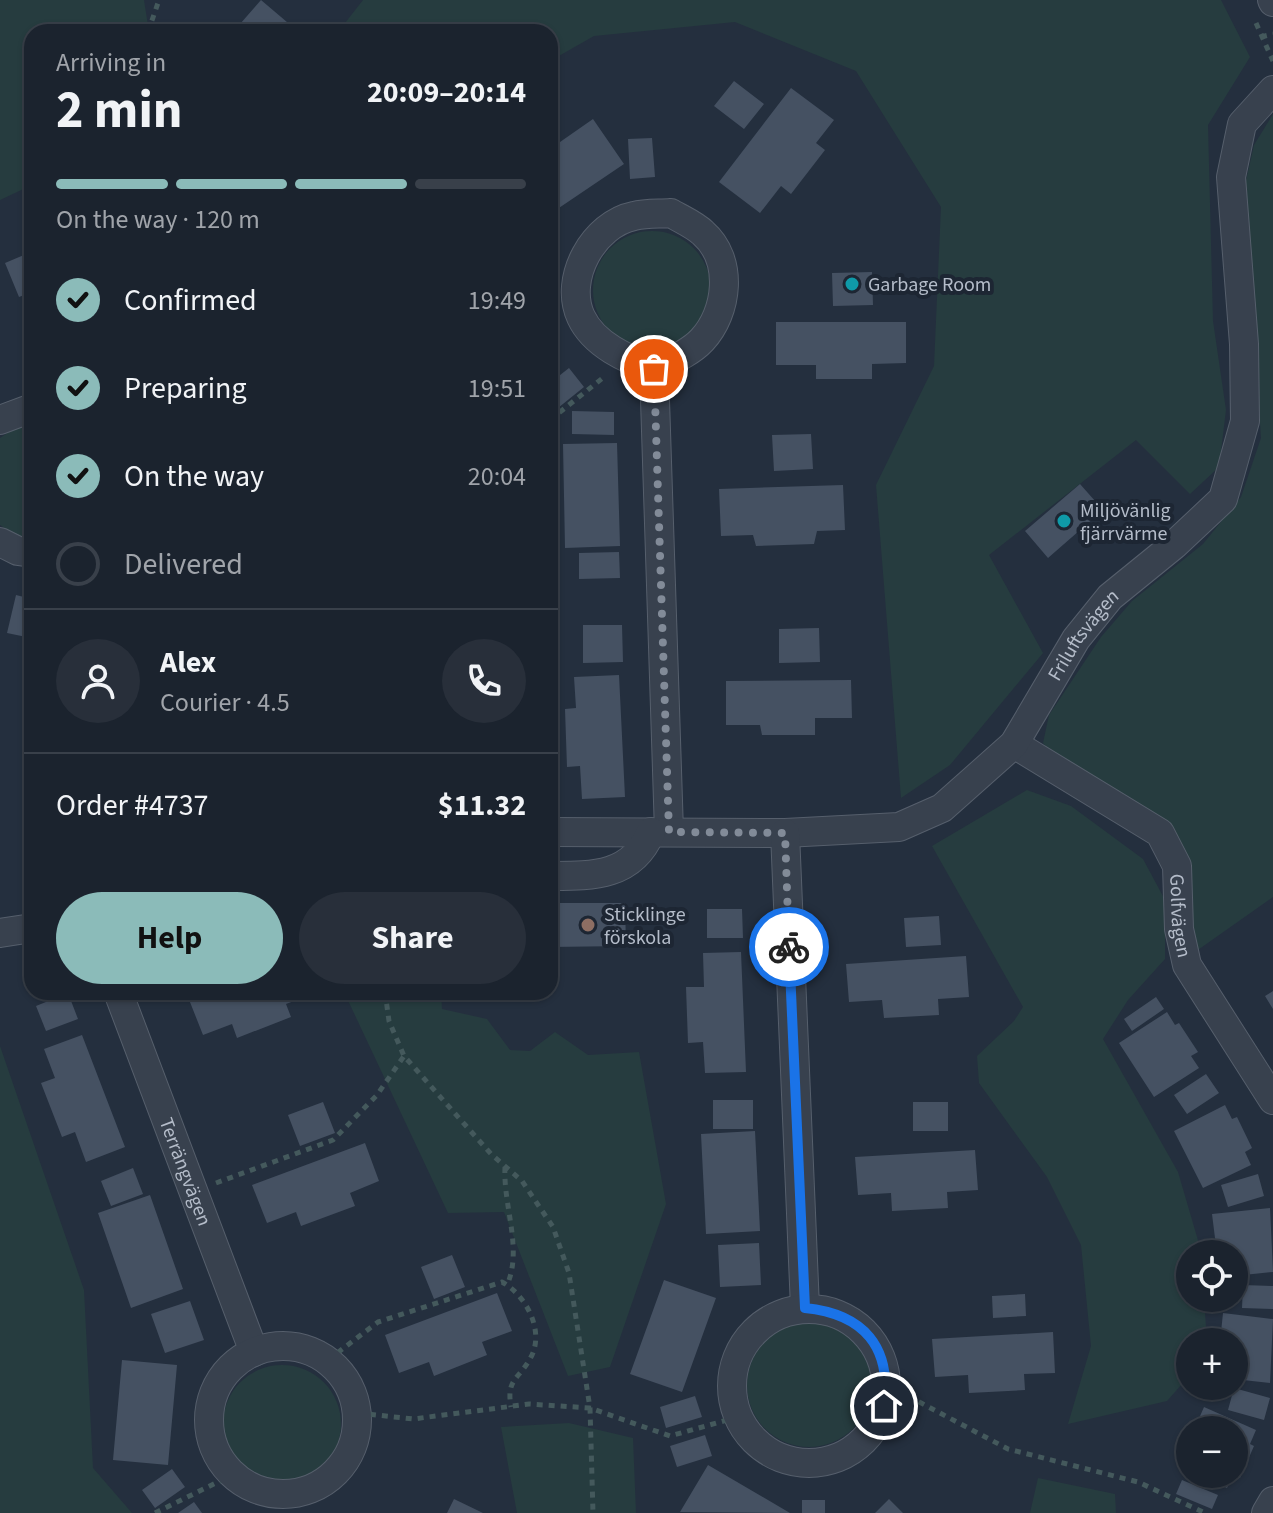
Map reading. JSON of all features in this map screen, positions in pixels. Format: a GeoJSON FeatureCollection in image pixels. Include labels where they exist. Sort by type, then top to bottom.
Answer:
{"type":"FeatureCollection","features":[{"type":"Feature","properties":{"kind":"street","name":"Friluftsvägen"},"geometry":{"type":"LineString","coordinates":[[558,832],[785,833],[899,827],[942,808],[1014,744],[1076,639],[1110,597],[1174,545],[1223,499],[1245,421],[1244,344],[1231,177],[1242,124],[1273,90]]}},
{"type":"Feature","properties":{"kind":"street"},"geometry":{"type":"LineString","coordinates":[[671,213],[704,233],[721,260],[724,286],[718,318],[701,342],[654,369],[627,359],[602,343],[580,316],[576,274],[599,235],[632,216],[671,213]]}},
{"type":"Feature","properties":{"kind":"street"},"geometry":{"type":"LineString","coordinates":[[558,876],[597,876],[623,865],[660,832],[654,369]]}},
{"type":"Feature","properties":{"kind":"street"},"geometry":{"type":"LineString","coordinates":[[0,420],[24,411]]}},
{"type":"Feature","properties":{"kind":"street"},"geometry":{"type":"LineString","coordinates":[[0,542],[24,552]]}},
{"type":"Feature","properties":{"kind":"street","name":"Golfvägen"},"geometry":{"type":"LineString","coordinates":[[1014,744],[1160,833],[1177,866],[1179,929],[1187,965],[1273,1100]]}},
{"type":"Feature","properties":{"kind":"street"},"geometry":{"type":"LineString","coordinates":[[785,833],[805,1308]]}},
{"type":"Feature","properties":{"kind":"street"},"geometry":{"type":"LineString","coordinates":[[0,933],[24,929]]}},
{"type":"Feature","properties":{"kind":"street","name":"Terrängvägen"},"geometry":{"type":"LineString","coordinates":[[121,1000],[254,1352]]}},
{"type":"Feature","properties":{"kind":"street"},"geometry":{"type":"LineString","coordinates":[[805,1308],[828,1310],[849,1319],[867,1334],[885,1367],[887,1385],[880,1416],[862,1443],[842,1456],[818,1463],[794,1462],[770,1453],[751,1438],[738,1417],[732,1393],[733,1368],[743,1345],[759,1326],[780,1313],[805,1308]]}},
{"type":"Feature","properties":{"kind":"street"},"geometry":{"type":"LineString","coordinates":[[293,1346],[328,1360],[343,1375],[358,1413],[351,1453],[338,1472],[319,1486],[297,1494],[274,1495],[252,1489],[232,1475],[213,1444],[209,1408],[217,1384],[233,1365],[254,1352],[293,1346]]}},
{"type":"Feature","properties":{"kind":"street"},"geometry":{"type":"LineString","coordinates":[[1266,1513],[1273,1501]]}},
{"type":"Feature","properties":{"kind":"path"},"geometry":{"type":"LineString","coordinates":[[151,24],[159,0]]}},
{"type":"Feature","properties":{"kind":"path"},"geometry":{"type":"LineString","coordinates":[[1266,5],[1261,37],[1273,61]]}},
{"type":"Feature","properties":{"kind":"path"},"geometry":{"type":"LineString","coordinates":[[1261,37],[1273,34]]}},
{"type":"Feature","properties":{"kind":"path"},"geometry":{"type":"LineString","coordinates":[[558,414],[627,359]]}},
{"type":"Feature","properties":{"kind":"path"},"geometry":{"type":"LineString","coordinates":[[386,1000],[389,1021],[404,1056],[505,1167],[522,1181],[553,1227],[569,1273],[590,1408],[593,1513]]}},
{"type":"Feature","properties":{"kind":"path"},"geometry":{"type":"LineString","coordinates":[[194,1192],[333,1140],[385,1086],[404,1056]]}},
{"type":"Feature","properties":{"kind":"path"},"geometry":{"type":"LineString","coordinates":[[505,1167],[505,1201],[514,1255],[514,1270],[507,1285]]}},
{"type":"Feature","properties":{"kind":"path"},"geometry":{"type":"LineString","coordinates":[[328,1360],[378,1322],[502,1282],[528,1309],[536,1336],[532,1355],[510,1383],[511,1407]]}},
{"type":"Feature","properties":{"kind":"path"},"geometry":{"type":"LineString","coordinates":[[887,1385],[1008,1449],[1138,1482],[1205,1513]]}},
{"type":"Feature","properties":{"kind":"path"},"geometry":{"type":"LineString","coordinates":[[358,1413],[413,1419],[529,1404],[590,1408],[670,1436],[738,1417]]}},
{"type":"Feature","properties":{"kind":"path"},"geometry":{"type":"LineString","coordinates":[[155,1513],[232,1475]]}},
{"type":"Feature","properties":{"kind":"green space"},"geometry":{"type":"Polygon","coordinates":[[[0,0],[144,0],[148,24],[24,24],[24,189],[0,200],[0,0]]]}},
{"type":"Feature","properties":{"kind":"green space"},"geometry":{"type":"Polygon","coordinates":[[[363,0],[1221,0],[1250,57],[1208,125],[1213,321],[1226,410],[1219,467],[1190,494],[1136,440],[989,555],[1043,653],[950,765],[901,798],[876,485],[934,366],[941,207],[856,71],[735,22],[594,36],[558,56],[558,24],[344,24],[363,0]]]}},
{"type":"Feature","properties":{"kind":"green space"},"geometry":{"type":"Polygon","coordinates":[[[1273,114],[1273,897],[1195,952],[1189,872],[1055,757],[1043,743],[1049,715],[1101,637],[1132,601],[1203,544],[1241,497],[1261,438],[1245,185],[1254,145],[1273,114]]]}},
{"type":"Feature","properties":{"kind":"green space"},"geometry":{"type":"Polygon","coordinates":[[[652,231],[675,235],[694,248],[707,267],[711,290],[707,313],[694,332],[675,345],[652,349],[629,345],[610,332],[597,313],[593,290],[597,267],[610,248],[629,235],[652,231]]]}},
{"type":"Feature","properties":{"kind":"green space"},"geometry":{"type":"Polygon","coordinates":[[[24,425],[24,538],[0,525],[0,438],[24,425]]]}},
{"type":"Feature","properties":{"kind":"green space"},"geometry":{"type":"Polygon","coordinates":[[[1027,790],[1071,806],[1143,859],[1165,900],[1165,959],[1128,1000],[1103,1039],[1178,1172],[1198,1240],[1176,1240],[1176,1312],[1205,1312],[1206,1328],[1176,1328],[1176,1391],[1167,1401],[1068,1424],[1091,1346],[1081,1245],[1047,1177],[979,1083],[977,1056],[1014,1021],[1023,1007],[932,846],[1027,790]]]}},
{"type":"Feature","properties":{"kind":"green space"},"geometry":{"type":"Polygon","coordinates":[[[348,1000],[441,1000],[442,1009],[487,1019],[510,1050],[530,1051],[555,1032],[588,1055],[639,1052],[666,1204],[610,1367],[568,1376],[504,1212],[448,1213],[348,1000]]]}},
{"type":"Feature","properties":{"kind":"green space"},"geometry":{"type":"Polygon","coordinates":[[[0,1046],[84,1290],[93,1468],[132,1513],[0,1513],[0,1046]]]}},
{"type":"Feature","properties":{"kind":"green space"},"geometry":{"type":"Polygon","coordinates":[[[809,1323],[833,1328],[853,1341],[866,1361],[871,1385],[866,1409],[853,1429],[833,1442],[809,1447],[785,1442],[765,1429],[752,1409],[747,1385],[752,1361],[765,1341],[785,1328],[809,1323]]]}},
{"type":"Feature","properties":{"kind":"green space"},"geometry":{"type":"Polygon","coordinates":[[[282,1365],[305,1369],[324,1382],[337,1401],[341,1424],[337,1447],[324,1466],[305,1479],[282,1483],[259,1479],[240,1466],[227,1447],[223,1424],[227,1401],[240,1382],[259,1369],[282,1365]]]}},
{"type":"Feature","properties":{"kind":"green space"},"geometry":{"type":"Polygon","coordinates":[[[569,1423],[633,1438],[636,1513],[517,1513],[501,1427],[569,1423]]]}},
{"type":"Feature","properties":{"kind":"green space"},"geometry":{"type":"Polygon","coordinates":[[[1038,1478],[1115,1494],[1116,1513],[1030,1513],[1038,1478]]]}},
{"type":"Feature","properties":{"kind":"building"},"geometry":{"type":"Polygon","coordinates":[[[261,0],[289,24],[240,24],[261,0]]]}},
{"type":"Feature","properties":{"kind":"building"},"geometry":{"type":"Polygon","coordinates":[[[734,81],[764,104],[744,129],[714,106],[734,81]]]}},
{"type":"Feature","properties":{"kind":"building"},"geometry":{"type":"Polygon","coordinates":[[[791,88],[834,120],[816,143],[825,150],[791,194],[781,186],[760,213],[719,182],[791,88]]]}},
{"type":"Feature","properties":{"kind":"building"},"geometry":{"type":"Polygon","coordinates":[[[593,119],[624,164],[558,209],[558,143],[593,119]]]}},
{"type":"Feature","properties":{"kind":"building"},"geometry":{"type":"Polygon","coordinates":[[[652,138],[655,177],[630,179],[628,139],[652,138]]]}},
{"type":"Feature","properties":{"kind":"building"},"geometry":{"type":"Polygon","coordinates":[[[24,255],[24,295],[19,297],[5,263],[24,255]]]}},
{"type":"Feature","properties":{"kind":"building","name":"Garbage Room"},"geometry":{"type":"Polygon","coordinates":[[[872,272],[873,305],[833,306],[832,273],[872,272]]]}},
{"type":"Feature","properties":{"kind":"building"},"geometry":{"type":"Polygon","coordinates":[[[776,322],[906,322],[906,363],[872,364],[872,379],[816,379],[816,365],[776,365],[776,322]]]}},
{"type":"Feature","properties":{"kind":"building"},"geometry":{"type":"Polygon","coordinates":[[[569,368],[584,387],[558,408],[558,377],[569,368]]]}},
{"type":"Feature","properties":{"kind":"building"},"geometry":{"type":"Polygon","coordinates":[[[572,411],[614,412],[614,435],[572,434],[572,411]]]}},
{"type":"Feature","properties":{"kind":"building"},"geometry":{"type":"Polygon","coordinates":[[[811,434],[813,469],[774,471],[772,435],[811,434]]]}},
{"type":"Feature","properties":{"kind":"building"},"geometry":{"type":"Polygon","coordinates":[[[617,443],[620,546],[565,548],[563,444],[617,443]]]}},
{"type":"Feature","properties":{"kind":"building","name":"Miljövänlig fjärrvärme"},"geometry":{"type":"Polygon","coordinates":[[[1080,484],[1103,510],[1048,558],[1025,531],[1080,484]]]}},
{"type":"Feature","properties":{"kind":"building"},"geometry":{"type":"Polygon","coordinates":[[[843,485],[845,530],[817,531],[814,544],[756,546],[753,535],[721,536],[719,489],[843,485]]]}},
{"type":"Feature","properties":{"kind":"building"},"geometry":{"type":"Polygon","coordinates":[[[619,552],[620,578],[579,579],[579,553],[619,552]]]}},
{"type":"Feature","properties":{"kind":"building"},"geometry":{"type":"Polygon","coordinates":[[[16,595],[24,597],[24,637],[7,633],[16,595]]]}},
{"type":"Feature","properties":{"kind":"building"},"geometry":{"type":"Polygon","coordinates":[[[583,625],[622,625],[623,662],[583,663],[583,625]]]}},
{"type":"Feature","properties":{"kind":"building"},"geometry":{"type":"Polygon","coordinates":[[[819,628],[820,662],[779,663],[779,629],[819,628]]]}},
{"type":"Feature","properties":{"kind":"building"},"geometry":{"type":"Polygon","coordinates":[[[619,675],[625,797],[582,799],[580,766],[567,767],[565,709],[576,708],[574,677],[619,675]]]}},
{"type":"Feature","properties":{"kind":"building"},"geometry":{"type":"Polygon","coordinates":[[[851,680],[852,718],[815,718],[815,735],[762,735],[760,725],[726,725],[726,681],[851,680]]]}},
{"type":"Feature","properties":{"kind":"building","name":"Sticklinge förskola"},"geometry":{"type":"Polygon","coordinates":[[[558,903],[625,903],[626,946],[558,947],[558,903]]]}},
{"type":"Feature","properties":{"kind":"building"},"geometry":{"type":"Polygon","coordinates":[[[707,909],[742,909],[743,938],[707,938],[707,909]]]}},
{"type":"Feature","properties":{"kind":"building"},"geometry":{"type":"Polygon","coordinates":[[[939,916],[941,945],[906,947],[904,918],[939,916]]]}},
{"type":"Feature","properties":{"kind":"building"},"geometry":{"type":"Polygon","coordinates":[[[741,952],[746,1072],[705,1073],[703,1042],[688,1043],[686,987],[704,987],[703,953],[741,952]]]}},
{"type":"Feature","properties":{"kind":"building"},"geometry":{"type":"Polygon","coordinates":[[[966,956],[969,997],[938,999],[939,1015],[884,1018],[882,1000],[849,1002],[846,964],[966,956]]]}},
{"type":"Feature","properties":{"kind":"building"},"geometry":{"type":"Polygon","coordinates":[[[1273,991],[1273,1009],[1265,996],[1273,991]]]}},
{"type":"Feature","properties":{"kind":"building"},"geometry":{"type":"Polygon","coordinates":[[[1156,997],[1164,1009],[1132,1031],[1124,1019],[1156,997]]]}},
{"type":"Feature","properties":{"kind":"building"},"geometry":{"type":"Polygon","coordinates":[[[51,1000],[71,1000],[78,1019],[46,1031],[36,1006],[51,1000]]]}},
{"type":"Feature","properties":{"kind":"building"},"geometry":{"type":"Polygon","coordinates":[[[189,1000],[297,1000],[286,1004],[291,1017],[237,1038],[232,1024],[203,1035],[189,1000]]]}},
{"type":"Feature","properties":{"kind":"building"},"geometry":{"type":"Polygon","coordinates":[[[1167,1012],[1175,1025],[1179,1023],[1198,1052],[1191,1056],[1199,1068],[1154,1097],[1119,1043],[1167,1012]]]}},
{"type":"Feature","properties":{"kind":"building"},"geometry":{"type":"Polygon","coordinates":[[[82,1035],[125,1147],[86,1162],[75,1132],[62,1137],[41,1083],[55,1078],[44,1049],[82,1035]]]}},
{"type":"Feature","properties":{"kind":"building"},"geometry":{"type":"Polygon","coordinates":[[[1206,1074],[1219,1093],[1187,1114],[1174,1095],[1206,1074]]]}},
{"type":"Feature","properties":{"kind":"building"},"geometry":{"type":"Polygon","coordinates":[[[713,1100],[753,1100],[753,1129],[713,1129],[713,1100]]]}},
{"type":"Feature","properties":{"kind":"building"},"geometry":{"type":"Polygon","coordinates":[[[323,1102],[335,1133],[300,1146],[288,1115],[323,1102]]]}},
{"type":"Feature","properties":{"kind":"building"},"geometry":{"type":"Polygon","coordinates":[[[913,1102],[948,1102],[948,1131],[913,1131],[913,1102]]]}},
{"type":"Feature","properties":{"kind":"building"},"geometry":{"type":"Polygon","coordinates":[[[1225,1105],[1232,1119],[1237,1117],[1252,1148],[1245,1152],[1251,1165],[1203,1188],[1174,1131],[1225,1105]]]}},
{"type":"Feature","properties":{"kind":"building"},"geometry":{"type":"Polygon","coordinates":[[[755,1131],[760,1231],[706,1234],[701,1134],[755,1131]]]}},
{"type":"Feature","properties":{"kind":"building"},"geometry":{"type":"Polygon","coordinates":[[[365,1143],[379,1181],[350,1193],[355,1206],[301,1226],[296,1212],[267,1223],[252,1185],[365,1143]]]}},
{"type":"Feature","properties":{"kind":"building"},"geometry":{"type":"Polygon","coordinates":[[[975,1150],[978,1190],[947,1192],[948,1208],[892,1211],[891,1193],[858,1195],[855,1157],[975,1150]]]}},
{"type":"Feature","properties":{"kind":"building"},"geometry":{"type":"Polygon","coordinates":[[[133,1168],[143,1194],[111,1206],[101,1181],[133,1168]]]}},
{"type":"Feature","properties":{"kind":"building"},"geometry":{"type":"Polygon","coordinates":[[[1258,1174],[1264,1196],[1228,1207],[1221,1185],[1258,1174]]]}},
{"type":"Feature","properties":{"kind":"building"},"geometry":{"type":"Polygon","coordinates":[[[150,1195],[183,1289],[131,1308],[98,1213],[150,1195]]]}},
{"type":"Feature","properties":{"kind":"building"},"geometry":{"type":"Polygon","coordinates":[[[1270,1208],[1273,1272],[1248,1275],[1248,1240],[1215,1240],[1212,1214],[1270,1208]]]}},
{"type":"Feature","properties":{"kind":"building"},"geometry":{"type":"Polygon","coordinates":[[[759,1243],[761,1285],[720,1287],[718,1245],[759,1243]]]}},
{"type":"Feature","properties":{"kind":"building"},"geometry":{"type":"Polygon","coordinates":[[[452,1255],[465,1287],[434,1299],[421,1267],[452,1255]]]}},
{"type":"Feature","properties":{"kind":"building"},"geometry":{"type":"Polygon","coordinates":[[[664,1280],[716,1298],[682,1392],[630,1374],[664,1280]]]}},
{"type":"Feature","properties":{"kind":"building"},"geometry":{"type":"Polygon","coordinates":[[[1248,1285],[1273,1286],[1273,1309],[1248,1308],[1248,1285]]]}},
{"type":"Feature","properties":{"kind":"building"},"geometry":{"type":"Polygon","coordinates":[[[497,1293],[512,1331],[482,1342],[487,1355],[434,1376],[429,1362],[399,1373],[385,1335],[497,1293]]]}},
{"type":"Feature","properties":{"kind":"building"},"geometry":{"type":"Polygon","coordinates":[[[1025,1294],[1026,1316],[993,1318],[992,1296],[1025,1294]]]}},
{"type":"Feature","properties":{"kind":"building"},"geometry":{"type":"Polygon","coordinates":[[[190,1301],[204,1340],[165,1353],[151,1314],[190,1301]]]}},
{"type":"Feature","properties":{"kind":"building"},"geometry":{"type":"Polygon","coordinates":[[[1223,1313],[1273,1319],[1270,1383],[1248,1381],[1248,1328],[1221,1328],[1223,1313]]]}},
{"type":"Feature","properties":{"kind":"building"},"geometry":{"type":"Polygon","coordinates":[[[1053,1332],[1055,1373],[1024,1374],[1025,1390],[969,1393],[968,1375],[935,1377],[932,1339],[1053,1332]]]}},
{"type":"Feature","properties":{"kind":"building"},"geometry":{"type":"Polygon","coordinates":[[[122,1360],[177,1365],[168,1465],[113,1460],[122,1360]]]}},
{"type":"Feature","properties":{"kind":"building"},"geometry":{"type":"Polygon","coordinates":[[[1248,1392],[1270,1398],[1264,1420],[1228,1410],[1231,1400],[1248,1400],[1248,1392]]]}},
{"type":"Feature","properties":{"kind":"building"},"geometry":{"type":"Polygon","coordinates":[[[695,1396],[702,1417],[666,1428],[660,1407],[695,1396]]]}},
{"type":"Feature","properties":{"kind":"building"},"geometry":{"type":"Polygon","coordinates":[[[1204,1407],[1224,1416],[1200,1416],[1204,1407]]]}},
{"type":"Feature","properties":{"kind":"building"},"geometry":{"type":"Polygon","coordinates":[[[1248,1426],[1256,1430],[1250,1444],[1254,1446],[1248,1460],[1248,1426]]]}},
{"type":"Feature","properties":{"kind":"building"},"geometry":{"type":"Polygon","coordinates":[[[705,1435],[712,1456],[677,1467],[670,1446],[705,1435]]]}},
{"type":"Feature","properties":{"kind":"building"},"geometry":{"type":"Polygon","coordinates":[[[708,1465],[790,1513],[680,1512],[708,1465]]]}},
{"type":"Feature","properties":{"kind":"building"},"geometry":{"type":"Polygon","coordinates":[[[172,1469],[185,1487],[155,1508],[142,1490],[172,1469]]]}},
{"type":"Feature","properties":{"kind":"building"},"geometry":{"type":"Polygon","coordinates":[[[1179,1488],[1201,1488],[1218,1495],[1212,1509],[1176,1494],[1179,1488]]]}},
{"type":"Feature","properties":{"kind":"building"},"geometry":{"type":"Polygon","coordinates":[[[454,1499],[483,1513],[447,1513],[454,1499]]]}},
{"type":"Feature","properties":{"kind":"building"},"geometry":{"type":"Polygon","coordinates":[[[889,1499],[903,1513],[875,1513],[889,1499]]]}},
{"type":"Feature","properties":{"kind":"building"},"geometry":{"type":"Polygon","coordinates":[[[802,1500],[825,1500],[825,1513],[802,1513],[802,1500]]]}},
{"type":"Feature","properties":{"kind":"building"},"geometry":{"type":"Polygon","coordinates":[[[194,1502],[202,1513],[178,1513],[194,1502]]]}},
{"type":"Feature","properties":{"kind":"way so far"},"geometry":{"type":"LineString","coordinates":[[654,369],[669,832],[785,833],[789,947]]}},
{"type":"Feature","properties":{"kind":"place","name":"Garbage Room"},"geometry":{"type":"Point","coordinates":[852,284]}},
{"type":"Feature","properties":{"kind":"place","name":"Miljövänlig fjärrvärme"},"geometry":{"type":"Point","coordinates":[1064,521]}},
{"type":"Feature","properties":{"kind":"place","name":"Sticklinge förskola"},"geometry":{"type":"Point","coordinates":[588,925]}},
{"type":"Feature","properties":{"kind":"route"},"geometry":{"type":"LineString","coordinates":[[789,947],[805,1308],[828,1310],[849,1319],[867,1334],[878,1349],[885,1367],[887,1385],[884,1406]]}}]}
